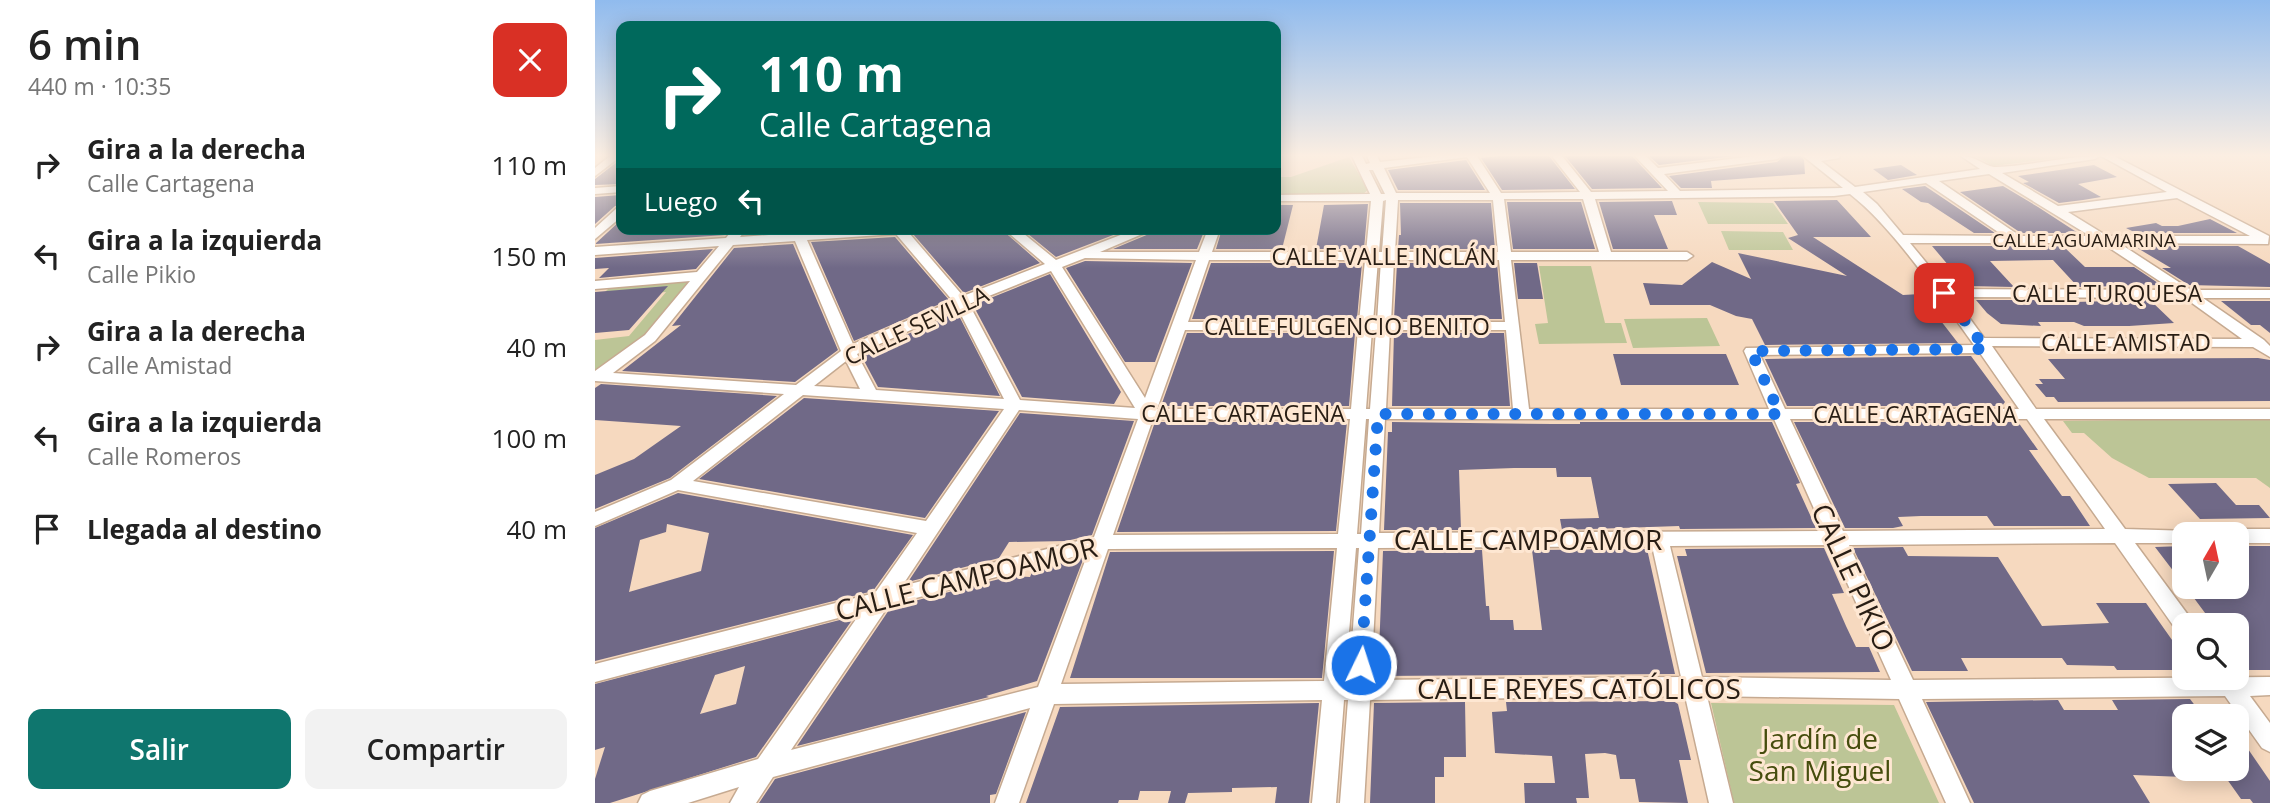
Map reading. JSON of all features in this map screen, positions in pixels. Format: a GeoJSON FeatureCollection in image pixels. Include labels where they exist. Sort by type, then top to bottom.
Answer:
{"type":"FeatureCollection","features":[{"type":"Feature","properties":{"kind":"street"},"geometry":{"type":"LineString","coordinates":[[1352,803],[1369,540],[1366,326],[1375,193]]}},
{"type":"Feature","properties":{"kind":"street"},"geometry":{"type":"LineString","coordinates":[[1324,803],[1347,540],[1384,326],[1390,193]]}},
{"type":"Feature","properties":{"kind":"street"},"geometry":{"type":"LineString","coordinates":[[1496,193],[1514,326],[1522,414]]}},
{"type":"Feature","properties":{"kind":"street"},"geometry":{"type":"LineString","coordinates":[[1281,198],[1746,193]]}},
{"type":"Feature","properties":{"kind":"street"},"geometry":{"type":"LineString","coordinates":[[1858,193],[1873,206],[1944,293],[2175,613]]}},
{"type":"Feature","properties":{"kind":"street"},"geometry":{"type":"LineString","coordinates":[[1950,193],[2018,240]]}},
{"type":"Feature","properties":{"kind":"street"},"geometry":{"type":"LineString","coordinates":[[2029,193],[2106,240],[2263,343],[2270,354]]}},
{"type":"Feature","properties":{"kind":"street"},"geometry":{"type":"LineString","coordinates":[[2056,210],[2180,194],[2269,241]]}},
{"type":"Feature","properties":{"kind":"street"},"geometry":{"type":"LineString","coordinates":[[1588,195],[1606,256]]}},
{"type":"Feature","properties":{"kind":"street"},"geometry":{"type":"LineString","coordinates":[[595,236],[616,216]]}},
{"type":"Feature","properties":{"kind":"street"},"geometry":{"type":"LineString","coordinates":[[597,376],[650,338],[735,235]]}},
{"type":"Feature","properties":{"kind":"street"},"geometry":{"type":"LineString","coordinates":[[595,251],[839,235]]}},
{"type":"Feature","properties":{"kind":"street"},"geometry":{"type":"LineString","coordinates":[[742,803],[1015,405],[961,302],[907,235]]}},
{"type":"Feature","properties":{"kind":"street"},"geometry":{"type":"LineString","coordinates":[[1017,235],[1054,265],[1147,414]]}},
{"type":"Feature","properties":{"kind":"street","name":"CALLE SEVILLA"},"geometry":{"type":"LineString","coordinates":[[595,519],[677,484],[849,352],[961,302],[1133,235]]}},
{"type":"Feature","properties":{"kind":"street"},"geometry":{"type":"LineString","coordinates":[[1007,803],[1104,542],[1212,235]]}},
{"type":"Feature","properties":{"kind":"street"},"geometry":{"type":"LineString","coordinates":[[800,238],[849,352],[871,395]]}},
{"type":"Feature","properties":{"kind":"street","name":"CALLE AGUAMARINA"},"geometry":{"type":"LineString","coordinates":[[1900,239],[2269,241]]}},
{"type":"Feature","properties":{"kind":"street","name":"CALLE VALLE INCLÁN"},"geometry":{"type":"LineString","coordinates":[[1080,256],[1687,256]]}},
{"type":"Feature","properties":{"kind":"street"},"geometry":{"type":"LineString","coordinates":[[595,285],[701,276]]}},
{"type":"Feature","properties":{"kind":"street","name":"CALLE TURQUESA"},"geometry":{"type":"LineString","coordinates":[[1944,293],[2270,294]]}},
{"type":"Feature","properties":{"kind":"street","name":"CALLE FULGENCIO BENITO"},"geometry":{"type":"LineString","coordinates":[[1179,326],[1514,326]]}},
{"type":"Feature","properties":{"kind":"street","name":"CALLE AMISTAD"},"geometry":{"type":"LineString","coordinates":[[1751,351],[2263,343]]}},
{"type":"Feature","properties":{"kind":"street","name":"CALLE PIKIO"},"geometry":{"type":"LineString","coordinates":[[1751,351],[1958,803]]}},
{"type":"Feature","properties":{"kind":"street","name":"CALLE CARTAGENA"},"geometry":{"type":"LineString","coordinates":[[597,376],[1147,414],[2270,414]]}},
{"type":"Feature","properties":{"kind":"street"},"geometry":{"type":"LineString","coordinates":[[1132,387],[1159,383]]}},
{"type":"Feature","properties":{"kind":"street"},"geometry":{"type":"LineString","coordinates":[[677,484],[932,529]]}},
{"type":"Feature","properties":{"kind":"street","name":"CALLE CAMPOAMOR"},"geometry":{"type":"LineString","coordinates":[[595,673],[1104,542],[2172,536]]}},
{"type":"Feature","properties":{"kind":"street"},"geometry":{"type":"LineString","coordinates":[[2249,536],[2270,536]]}},
{"type":"Feature","properties":{"kind":"street"},"geometry":{"type":"LineString","coordinates":[[1660,537],[1721,803]]}},
{"type":"Feature","properties":{"kind":"street","name":"CALLE REYES CATÓLICOS"},"geometry":{"type":"LineString","coordinates":[[650,803],[766,768],[1048,694],[1694,686],[1906,690],[2172,683]]}},
{"type":"Feature","properties":{"kind":"street","name":"CALLE REYES CATÓLICOS"},"geometry":{"type":"LineString","coordinates":[[2249,684],[2270,686]]}},
{"type":"Feature","properties":{"kind":"street"},"geometry":{"type":"LineString","coordinates":[[2233,690],[2270,741]]}},
{"type":"Feature","properties":{"kind":"green space"},"geometry":{"type":"Polygon","coordinates":[[[1281,193],[1363,194],[1281,195],[1281,193]]]}},
{"type":"Feature","properties":{"kind":"green space"},"geometry":{"type":"Polygon","coordinates":[[[1698,202],[1773,203],[1788,224],[1708,224],[1698,202]]]}},
{"type":"Feature","properties":{"kind":"green space"},"geometry":{"type":"Polygon","coordinates":[[[1721,231],[1783,232],[1793,250],[1729,250],[1721,231]]]}},
{"type":"Feature","properties":{"kind":"green space"},"geometry":{"type":"Polygon","coordinates":[[[1539,266],[1591,266],[1605,323],[1621,323],[1627,343],[1539,344],[1535,324],[1548,323],[1539,266]]]}},
{"type":"Feature","properties":{"kind":"green space"},"geometry":{"type":"Polygon","coordinates":[[[694,280],[643,338],[595,371],[595,340],[629,336],[666,292],[599,298],[609,288],[694,280]]]}},
{"type":"Feature","properties":{"kind":"green space"},"geometry":{"type":"Polygon","coordinates":[[[1707,318],[1720,346],[1633,348],[1624,319],[1707,318]]]}},
{"type":"Feature","properties":{"kind":"green space"},"geometry":{"type":"Polygon","coordinates":[[[2270,418],[2270,488],[2256,478],[2149,478],[2112,458],[2084,433],[2072,433],[2063,421],[2270,418]]]}},
{"type":"Feature","properties":{"kind":"green space","name":"Jardín de San Miguel"},"geometry":{"type":"Polygon","coordinates":[[[1711,703],[1894,705],[1939,803],[1734,803],[1711,703]]]}},
{"type":"Feature","properties":{"kind":"building"},"geometry":{"type":"Polygon","coordinates":[[[1909,193],[1936,193],[1995,233],[1974,233],[1928,203],[1921,202],[1909,193]]]}},
{"type":"Feature","properties":{"kind":"building"},"geometry":{"type":"Polygon","coordinates":[[[1962,193],[2015,193],[2078,233],[2021,233],[1962,193]]]}},
{"type":"Feature","properties":{"kind":"building"},"geometry":{"type":"Polygon","coordinates":[[[2042,193],[2095,193],[2101,197],[2083,200],[2059,203],[2042,193]]]}},
{"type":"Feature","properties":{"kind":"building"},"geometry":{"type":"Polygon","coordinates":[[[616,195],[616,206],[595,224],[595,197],[616,195]]]}},
{"type":"Feature","properties":{"kind":"building"},"geometry":{"type":"Polygon","coordinates":[[[1837,200],[1871,237],[1813,237],[1903,295],[1920,294],[1958,343],[1765,345],[1752,319],[1736,316],[1710,305],[1650,305],[1643,283],[1682,285],[1712,262],[1751,279],[1738,253],[1847,276],[1788,238],[1798,235],[1774,201],[1837,200]]]}},
{"type":"Feature","properties":{"kind":"building"},"geometry":{"type":"Polygon","coordinates":[[[1672,201],[1677,215],[1654,215],[1668,249],[1613,249],[1599,202],[1672,201]]]}},
{"type":"Feature","properties":{"kind":"building"},"geometry":{"type":"Polygon","coordinates":[[[1507,202],[1581,202],[1595,249],[1513,249],[1507,202]]]}},
{"type":"Feature","properties":{"kind":"building"},"geometry":{"type":"Polygon","coordinates":[[[1400,203],[1491,203],[1495,249],[1398,249],[1401,235],[1400,203]]]}},
{"type":"Feature","properties":{"kind":"building"},"geometry":{"type":"Polygon","coordinates":[[[1368,204],[1364,249],[1316,249],[1324,205],[1368,204]]]}},
{"type":"Feature","properties":{"kind":"building"},"geometry":{"type":"Polygon","coordinates":[[[1281,205],[1293,205],[1282,249],[1216,249],[1220,235],[1281,235],[1281,205]]]}},
{"type":"Feature","properties":{"kind":"building"},"geometry":{"type":"Polygon","coordinates":[[[2210,219],[2237,233],[2136,233],[2126,228],[2156,223],[2162,226],[2178,226],[2210,219]]]}},
{"type":"Feature","properties":{"kind":"building"},"geometry":{"type":"Polygon","coordinates":[[[616,225],[616,235],[725,235],[595,244],[616,225]]]}},
{"type":"Feature","properties":{"kind":"building"},"geometry":{"type":"Polygon","coordinates":[[[914,235],[1008,235],[1040,263],[964,293],[914,235]]]}},
{"type":"Feature","properties":{"kind":"building"},"geometry":{"type":"Polygon","coordinates":[[[1029,235],[1113,235],[1056,257],[1029,235]]]}},
{"type":"Feature","properties":{"kind":"building"},"geometry":{"type":"Polygon","coordinates":[[[1147,235],[1203,235],[1197,249],[1113,249],[1147,235]]]}},
{"type":"Feature","properties":{"kind":"building"},"geometry":{"type":"Polygon","coordinates":[[[895,237],[949,300],[854,341],[811,242],[895,237]]]}},
{"type":"Feature","properties":{"kind":"building"},"geometry":{"type":"Polygon","coordinates":[[[793,244],[838,350],[795,382],[622,371],[681,325],[672,326],[734,248],[793,244]]]}},
{"type":"Feature","properties":{"kind":"building"},"geometry":{"type":"Polygon","coordinates":[[[1932,246],[2063,246],[2085,267],[2134,267],[2161,285],[2078,287],[2053,260],[1990,261],[2014,287],[1966,286],[1932,246]]]}},
{"type":"Feature","properties":{"kind":"building"},"geometry":{"type":"Polygon","coordinates":[[[2134,246],[2238,246],[2270,264],[2270,287],[2189,285],[2162,268],[2171,268],[2134,246]]]}},
{"type":"Feature","properties":{"kind":"building"},"geometry":{"type":"Polygon","coordinates":[[[713,249],[696,269],[599,278],[609,268],[595,269],[595,258],[713,249]]]}},
{"type":"Feature","properties":{"kind":"building"},"geometry":{"type":"Polygon","coordinates":[[[1085,261],[1192,263],[1155,362],[1125,362],[1066,268],[1085,261]]]}},
{"type":"Feature","properties":{"kind":"building"},"geometry":{"type":"Polygon","coordinates":[[[1211,263],[1313,266],[1314,263],[1362,263],[1357,319],[1192,319],[1211,263]]]}},
{"type":"Feature","properties":{"kind":"building"},"geometry":{"type":"Polygon","coordinates":[[[1397,263],[1497,263],[1502,319],[1394,319],[1397,263]]]}},
{"type":"Feature","properties":{"kind":"building"},"geometry":{"type":"Polygon","coordinates":[[[1514,263],[1537,263],[1543,299],[1518,299],[1514,263]]]}},
{"type":"Feature","properties":{"kind":"building"},"geometry":{"type":"Polygon","coordinates":[[[1050,274],[1121,392],[1114,404],[1022,397],[973,305],[1050,274]]]}},
{"type":"Feature","properties":{"kind":"building"},"geometry":{"type":"Polygon","coordinates":[[[668,286],[629,330],[595,333],[595,292],[668,286]]]}},
{"type":"Feature","properties":{"kind":"building"},"geometry":{"type":"Polygon","coordinates":[[[1976,300],[2034,300],[2037,303],[2150,300],[2174,323],[2129,326],[2084,326],[2074,322],[2038,322],[2041,326],[2001,324],[1976,300]]]}},
{"type":"Feature","properties":{"kind":"building"},"geometry":{"type":"Polygon","coordinates":[[[2221,301],[2270,301],[2270,333],[2260,325],[2251,325],[2221,301]]]}},
{"type":"Feature","properties":{"kind":"building"},"geometry":{"type":"Polygon","coordinates":[[[957,312],[1000,396],[878,387],[861,355],[957,312]]]}},
{"type":"Feature","properties":{"kind":"building"},"geometry":{"type":"Polygon","coordinates":[[[1187,333],[1355,333],[1349,406],[1161,406],[1187,333]]]}},
{"type":"Feature","properties":{"kind":"building"},"geometry":{"type":"Polygon","coordinates":[[[1394,333],[1504,333],[1510,406],[1392,406],[1394,333]]]}},
{"type":"Feature","properties":{"kind":"building"},"geometry":{"type":"Polygon","coordinates":[[[1613,354],[1726,354],[1739,385],[1621,385],[1613,354]]]}},
{"type":"Feature","properties":{"kind":"building"},"geometry":{"type":"Polygon","coordinates":[[[1971,356],[2005,402],[2002,406],[1787,406],[1765,359],[1971,356]]]}},
{"type":"Feature","properties":{"kind":"building"},"geometry":{"type":"Polygon","coordinates":[[[2048,359],[2270,360],[2270,401],[2058,402],[2054,397],[2046,397],[2035,384],[2043,384],[2039,379],[2065,379],[2048,359]]]}},
{"type":"Feature","properties":{"kind":"building"},"geometry":{"type":"Polygon","coordinates":[[[601,384],[777,396],[670,478],[595,509],[595,475],[634,459],[681,426],[595,420],[595,388],[601,384]]]}},
{"type":"Feature","properties":{"kind":"building"},"geometry":{"type":"Polygon","coordinates":[[[804,398],[999,411],[925,518],[699,479],[804,398]]]}},
{"type":"Feature","properties":{"kind":"building"},"geometry":{"type":"Polygon","coordinates":[[[1020,413],[1134,421],[1092,535],[1066,541],[1009,542],[999,558],[908,582],[1020,413]]]}},
{"type":"Feature","properties":{"kind":"building"},"geometry":{"type":"Polygon","coordinates":[[[1155,422],[1347,422],[1336,531],[1117,532],[1155,422]]]}},
{"type":"Feature","properties":{"kind":"building"},"geometry":{"type":"Polygon","coordinates":[[[1392,422],[1772,422],[1800,483],[1796,484],[1816,528],[1680,529],[1679,526],[1562,530],[1560,519],[1599,518],[1591,477],[1557,477],[1556,468],[1514,468],[1459,470],[1461,530],[1384,530],[1388,432],[1392,432],[1392,422]]]}},
{"type":"Feature","properties":{"kind":"building"},"geometry":{"type":"Polygon","coordinates":[[[1794,422],[2018,422],[2038,450],[2029,450],[2062,496],[2070,496],[2090,526],[1994,526],[1987,516],[1921,516],[1898,517],[1903,526],[1893,528],[1845,528],[1794,422]]]}},
{"type":"Feature","properties":{"kind":"building"},"geometry":{"type":"Polygon","coordinates":[[[2216,483],[2236,505],[2259,505],[2270,518],[2200,519],[2168,484],[2216,483]]]}},
{"type":"Feature","properties":{"kind":"building"},"geometry":{"type":"Polygon","coordinates":[[[678,493],[913,535],[873,591],[595,661],[595,528],[678,493]],[[667,524],[666,532],[640,540],[629,592],[701,571],[709,533],[667,524]]]}},
{"type":"Feature","properties":{"kind":"building"},"geometry":{"type":"Polygon","coordinates":[[[2172,546],[2172,569],[2155,547],[2172,546]]]}},
{"type":"Feature","properties":{"kind":"building"},"geometry":{"type":"Polygon","coordinates":[[[2249,546],[2270,546],[2270,670],[2249,670],[2249,613],[2205,613],[2195,599],[2249,599],[2249,546]]]}},
{"type":"Feature","properties":{"kind":"building"},"geometry":{"type":"Polygon","coordinates":[[[1903,547],[1908,556],[1998,557],[2042,626],[2109,623],[2096,603],[2146,603],[2172,640],[2172,670],[2117,670],[2114,666],[2067,665],[2062,658],[1961,658],[1968,671],[1912,671],[1853,548],[1903,547]]]}},
{"type":"Feature","properties":{"kind":"building"},"geometry":{"type":"Polygon","coordinates":[[[1824,548],[1844,593],[1832,594],[1846,626],[1856,647],[1869,647],[1880,672],[1706,673],[1677,556],[1687,556],[1685,549],[1824,548]]]}},
{"type":"Feature","properties":{"kind":"building"},"geometry":{"type":"Polygon","coordinates":[[[1647,549],[1675,674],[1378,676],[1383,551],[1482,550],[1486,606],[1489,606],[1490,620],[1513,620],[1514,630],[1542,630],[1532,550],[1647,549]]]}},
{"type":"Feature","properties":{"kind":"building"},"geometry":{"type":"Polygon","coordinates":[[[1334,551],[1322,678],[1070,678],[1110,552],[1334,551]]]}},
{"type":"Feature","properties":{"kind":"building"},"geometry":{"type":"Polygon","coordinates":[[[1084,557],[1037,681],[986,696],[989,697],[797,746],[891,607],[1011,576],[1030,577],[1033,570],[1084,557]]]}},
{"type":"Feature","properties":{"kind":"building"},"geometry":{"type":"Polygon","coordinates":[[[855,616],[756,757],[610,803],[595,803],[595,779],[605,747],[595,750],[595,684],[855,616]],[[745,666],[715,675],[700,714],[736,704],[745,666]]]}},
{"type":"Feature","properties":{"kind":"building"},"geometry":{"type":"Polygon","coordinates":[[[2190,699],[2194,704],[2172,704],[2172,777],[2133,775],[2150,803],[1974,803],[1926,702],[2058,700],[2064,710],[2118,710],[2112,700],[2190,699]]]}},
{"type":"Feature","properties":{"kind":"building"},"geometry":{"type":"Polygon","coordinates":[[[1673,701],[1678,704],[1691,760],[1679,760],[1688,803],[1639,802],[1635,779],[1620,779],[1616,755],[1605,753],[1585,754],[1589,798],[1576,798],[1577,803],[1525,803],[1524,783],[1555,783],[1552,756],[1495,753],[1492,712],[1507,711],[1506,702],[1673,701]]]}},
{"type":"Feature","properties":{"kind":"building"},"geometry":{"type":"Polygon","coordinates":[[[1465,702],[1466,757],[1444,757],[1444,777],[1435,777],[1435,803],[1370,803],[1374,703],[1465,702]]]}},
{"type":"Feature","properties":{"kind":"building"},"geometry":{"type":"Polygon","coordinates":[[[1319,703],[1309,803],[1275,803],[1277,787],[1188,793],[1185,803],[1168,803],[1171,791],[1140,791],[1138,800],[1119,800],[1118,803],[1026,803],[1060,707],[1319,703]]]}},
{"type":"Feature","properties":{"kind":"building"},"geometry":{"type":"Polygon","coordinates":[[[1026,712],[996,794],[990,795],[990,803],[759,803],[775,779],[1026,712]]]}},
{"type":"Feature","properties":{"kind":"building"},"geometry":{"type":"Polygon","coordinates":[[[2249,750],[2270,781],[2270,803],[2253,803],[2250,799],[2241,799],[2228,781],[2249,781],[2249,750]]]}},
{"type":"Feature","properties":{"kind":"route"},"geometry":{"type":"LineString","coordinates":[[1361,665],[1378,414],[1780,414],[1751,351],[1986,349],[1944,293]]}}]}
